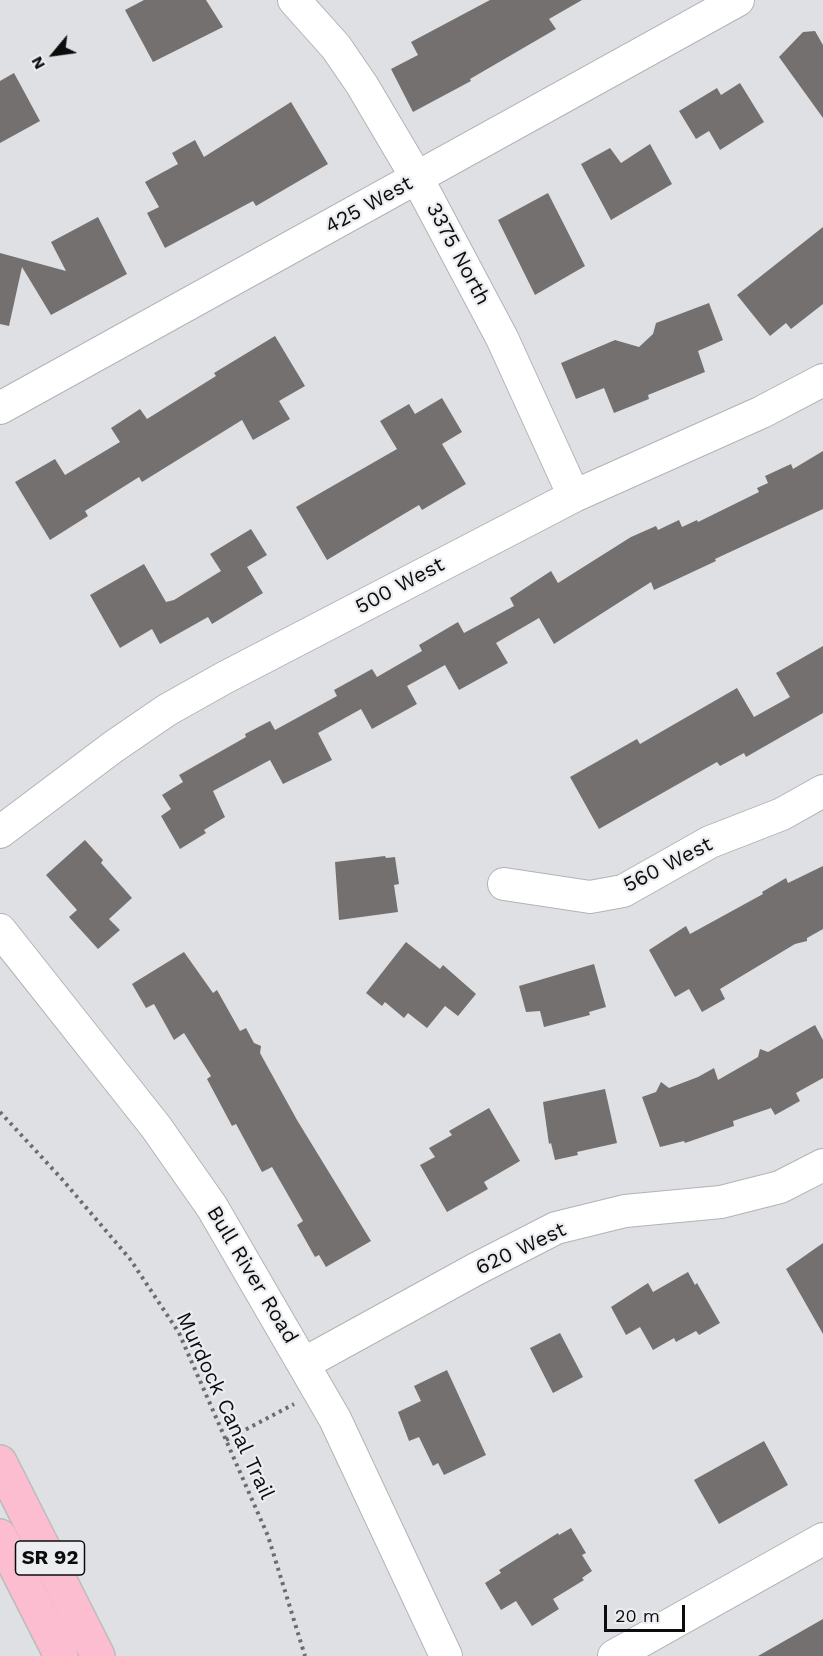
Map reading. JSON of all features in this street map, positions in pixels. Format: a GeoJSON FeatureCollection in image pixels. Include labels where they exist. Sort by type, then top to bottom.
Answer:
{"type":"FeatureCollection","features":[{"type":"Feature","properties":{"kind":"main road","name":"SR 92"},"geometry":{"type":"LineString","coordinates":[[0,1462],[98,1656]]}},
{"type":"Feature","properties":{"kind":"main road","name":"SR 92"},"geometry":{"type":"LineString","coordinates":[[0,1536],[61,1656]]}},
{"type":"Feature","properties":{"kind":"street","name":"3375 North"},"geometry":{"type":"LineString","coordinates":[[294,0],[336,47],[363,85],[417,178],[502,338],[574,496]]}},
{"type":"Feature","properties":{"kind":"street","name":"425 West"},"geometry":{"type":"LineString","coordinates":[[0,408],[738,0]]}},
{"type":"Feature","properties":{"kind":"street","name":"500 West"},"geometry":{"type":"LineString","coordinates":[[0,832],[167,710],[574,496],[762,412],[823,380]]}},
{"type":"Feature","properties":{"kind":"street","name":"560 West"},"geometry":{"type":"LineString","coordinates":[[504,884],[590,897],[623,891],[710,842],[782,814],[823,791]]}},
{"type":"Feature","properties":{"kind":"street","name":"Bull River Road"},"geometry":{"type":"LineString","coordinates":[[0,930],[156,1127],[212,1206],[305,1363],[334,1419],[446,1656]]}},
{"type":"Feature","properties":{"kind":"street","name":"620 West"},"geometry":{"type":"LineString","coordinates":[[305,1363],[556,1228],[625,1211],[721,1202],[780,1186],[823,1164]]}},
{"type":"Feature","properties":{"kind":"street"},"geometry":{"type":"LineString","coordinates":[[614,1656],[823,1539]]}},
{"type":"Feature","properties":{"kind":"path","name":"Murdock Canal Trail"},"geometry":{"type":"LineString","coordinates":[[0,1112],[61,1178],[130,1259],[179,1333],[268,1536],[304,1656]]}},
{"type":"Feature","properties":{"kind":"path"},"geometry":{"type":"LineString","coordinates":[[226,1440],[296,1403]]}},
{"type":"Feature","properties":{"kind":"building"},"geometry":{"type":"Polygon","coordinates":[[[144,0],[206,0],[223,27],[153,62],[125,10],[144,0]]]}},
{"type":"Feature","properties":{"kind":"building"},"geometry":{"type":"Polygon","coordinates":[[[490,0],[582,0],[549,19],[556,29],[470,79],[471,81],[413,112],[391,69],[418,55],[411,42],[490,0]]]}},
{"type":"Feature","properties":{"kind":"building"},"geometry":{"type":"Polygon","coordinates":[[[815,31],[823,45],[823,118],[779,57],[803,32],[815,31]]]}},
{"type":"Feature","properties":{"kind":"building"},"geometry":{"type":"Polygon","coordinates":[[[14,73],[40,121],[0,143],[0,81],[14,73]]]}},
{"type":"Feature","properties":{"kind":"building"},"geometry":{"type":"Polygon","coordinates":[[[740,83],[764,122],[720,150],[709,131],[696,139],[679,111],[717,88],[721,95],[740,83]]]}},
{"type":"Feature","properties":{"kind":"building"},"geometry":{"type":"Polygon","coordinates":[[[291,102],[328,164],[256,206],[253,201],[165,248],[147,213],[159,207],[145,182],[178,164],[172,153],[195,140],[204,157],[291,102]]]}},
{"type":"Feature","properties":{"kind":"building"},"geometry":{"type":"Polygon","coordinates":[[[650,144],[672,184],[611,220],[581,164],[610,148],[621,163],[650,144]]]}},
{"type":"Feature","properties":{"kind":"building"},"geometry":{"type":"Polygon","coordinates":[[[548,193],[585,266],[535,295],[498,220],[548,193]]]}},
{"type":"Feature","properties":{"kind":"building"},"geometry":{"type":"Polygon","coordinates":[[[98,217],[127,274],[51,315],[22,267],[9,326],[0,324],[0,253],[66,271],[51,242],[98,217]]]}},
{"type":"Feature","properties":{"kind":"building"},"geometry":{"type":"Polygon","coordinates":[[[823,227],[823,304],[791,329],[786,323],[770,336],[737,295],[823,227]]]}},
{"type":"Feature","properties":{"kind":"building"},"geometry":{"type":"Polygon","coordinates":[[[709,303],[723,340],[698,351],[705,372],[648,395],[649,399],[614,413],[604,388],[576,399],[561,363],[615,340],[639,347],[653,334],[656,323],[709,303]]]}},
{"type":"Feature","properties":{"kind":"building"},"geometry":{"type":"Polygon","coordinates":[[[275,336],[305,386],[279,401],[290,419],[253,440],[242,420],[142,482],[139,477],[85,511],[88,516],[50,540],[15,482],[55,459],[65,475],[120,442],[111,428],[140,409],[147,419],[216,376],[214,373],[275,336]]]}},
{"type":"Feature","properties":{"kind":"building"},"geometry":{"type":"Polygon","coordinates":[[[442,398],[462,432],[442,444],[466,484],[422,510],[419,505],[327,560],[296,507],[397,449],[380,421],[409,404],[415,414],[442,398]]]}},
{"type":"Feature","properties":{"kind":"building"},"geometry":{"type":"Polygon","coordinates":[[[823,451],[823,509],[654,590],[651,582],[554,644],[539,618],[496,643],[508,663],[459,690],[445,665],[407,686],[417,704],[372,729],[361,709],[318,733],[332,760],[283,784],[270,760],[213,791],[225,817],[204,830],[206,833],[180,849],[161,816],[171,809],[162,795],[183,782],[179,775],[246,737],[245,734],[270,721],[275,730],[337,696],[334,690],[372,669],[377,677],[422,651],[419,645],[458,622],[464,633],[514,606],[510,598],[551,571],[558,583],[631,537],[656,526],[658,530],[679,520],[682,527],[697,520],[698,522],[759,492],[757,488],[768,483],[765,476],[791,464],[793,469],[823,451]]]}},
{"type":"Feature","properties":{"kind":"building"},"geometry":{"type":"Polygon","coordinates":[[[251,529],[267,555],[247,567],[263,593],[212,624],[208,617],[160,644],[152,629],[120,648],[90,595],[144,564],[166,602],[174,600],[221,571],[210,554],[251,529]]]}},
{"type":"Feature","properties":{"kind":"building"},"geometry":{"type":"Polygon","coordinates":[[[823,646],[823,713],[746,757],[744,753],[720,766],[717,762],[599,829],[570,777],[637,739],[640,744],[737,688],[754,717],[790,697],[776,673],[823,646]]]}},
{"type":"Feature","properties":{"kind":"building"},"geometry":{"type":"Polygon","coordinates":[[[85,840],[103,860],[101,863],[132,898],[109,919],[120,930],[98,949],[69,917],[77,910],[46,875],[85,840]]]}},
{"type":"Feature","properties":{"kind":"building"},"geometry":{"type":"Polygon","coordinates":[[[385,856],[386,858],[395,857],[399,884],[394,885],[398,912],[339,920],[335,862],[385,856]]]}},
{"type":"Feature","properties":{"kind":"building"},"geometry":{"type":"Polygon","coordinates":[[[823,866],[823,929],[807,938],[807,941],[795,944],[720,989],[725,999],[702,1012],[689,989],[675,997],[649,950],[686,926],[690,934],[763,894],[762,892],[786,878],[788,883],[823,866]]]}},
{"type":"Feature","properties":{"kind":"building"},"geometry":{"type":"Polygon","coordinates":[[[406,942],[440,969],[443,965],[476,994],[458,1016],[445,1006],[427,1028],[408,1013],[404,1018],[385,1002],[382,1006],[366,993],[406,942]]]}},
{"type":"Feature","properties":{"kind":"building"},"geometry":{"type":"Polygon","coordinates":[[[184,952],[213,993],[217,990],[240,1031],[246,1028],[254,1043],[261,1046],[260,1053],[297,1120],[371,1241],[326,1267],[319,1255],[315,1257],[297,1225],[303,1221],[272,1167],[262,1172],[236,1124],[232,1126],[207,1079],[211,1076],[184,1033],[174,1040],[154,1004],[146,1008],[132,984],[184,952]]]}},
{"type":"Feature","properties":{"kind":"building"},"geometry":{"type":"Polygon","coordinates":[[[594,964],[606,1007],[589,1012],[590,1015],[544,1027],[540,1011],[526,1012],[519,986],[594,964]]]}},
{"type":"Feature","properties":{"kind":"building"},"geometry":{"type":"Polygon","coordinates":[[[815,1025],[823,1040],[823,1078],[796,1093],[800,1101],[775,1115],[771,1108],[733,1121],[734,1126],[685,1143],[684,1141],[660,1147],[642,1097],[656,1092],[661,1082],[669,1088],[714,1068],[718,1080],[758,1057],[760,1049],[768,1052],[815,1025]]]}},
{"type":"Feature","properties":{"kind":"building"},"geometry":{"type":"Polygon","coordinates":[[[605,1089],[617,1143],[577,1152],[578,1155],[555,1160],[551,1143],[549,1144],[543,1102],[605,1089]]]}},
{"type":"Feature","properties":{"kind":"building"},"geometry":{"type":"Polygon","coordinates":[[[489,1108],[520,1161],[484,1182],[488,1189],[447,1212],[420,1165],[435,1157],[429,1148],[452,1135],[449,1131],[489,1108]]]}},
{"type":"Feature","properties":{"kind":"building"},"geometry":{"type":"Polygon","coordinates":[[[823,1243],[823,1334],[786,1269],[823,1243]]]}},
{"type":"Feature","properties":{"kind":"building"},"geometry":{"type":"Polygon","coordinates":[[[688,1272],[720,1323],[699,1335],[696,1331],[676,1342],[674,1338],[653,1350],[640,1327],[626,1335],[611,1307],[648,1283],[653,1292],[688,1272]]]}},
{"type":"Feature","properties":{"kind":"building"},"geometry":{"type":"Polygon","coordinates":[[[560,1333],[583,1377],[553,1393],[530,1348],[560,1333]]]}},
{"type":"Feature","properties":{"kind":"building"},"geometry":{"type":"Polygon","coordinates":[[[447,1370],[486,1455],[444,1475],[438,1463],[433,1466],[419,1437],[409,1441],[398,1412],[421,1401],[414,1386],[447,1370]]]}},
{"type":"Feature","properties":{"kind":"building"},"geometry":{"type":"Polygon","coordinates":[[[764,1441],[788,1485],[719,1524],[694,1480],[764,1441]]]}},
{"type":"Feature","properties":{"kind":"building"},"geometry":{"type":"Polygon","coordinates":[[[571,1528],[586,1553],[582,1555],[592,1571],[582,1578],[584,1580],[553,1599],[559,1609],[532,1626],[516,1601],[501,1610],[485,1583],[501,1573],[499,1570],[558,1533],[559,1535],[571,1528]]]}},
{"type":"Feature","properties":{"kind":"building"},"geometry":{"type":"Polygon","coordinates":[[[823,1619],[823,1656],[758,1656],[823,1619]]]}}]}
